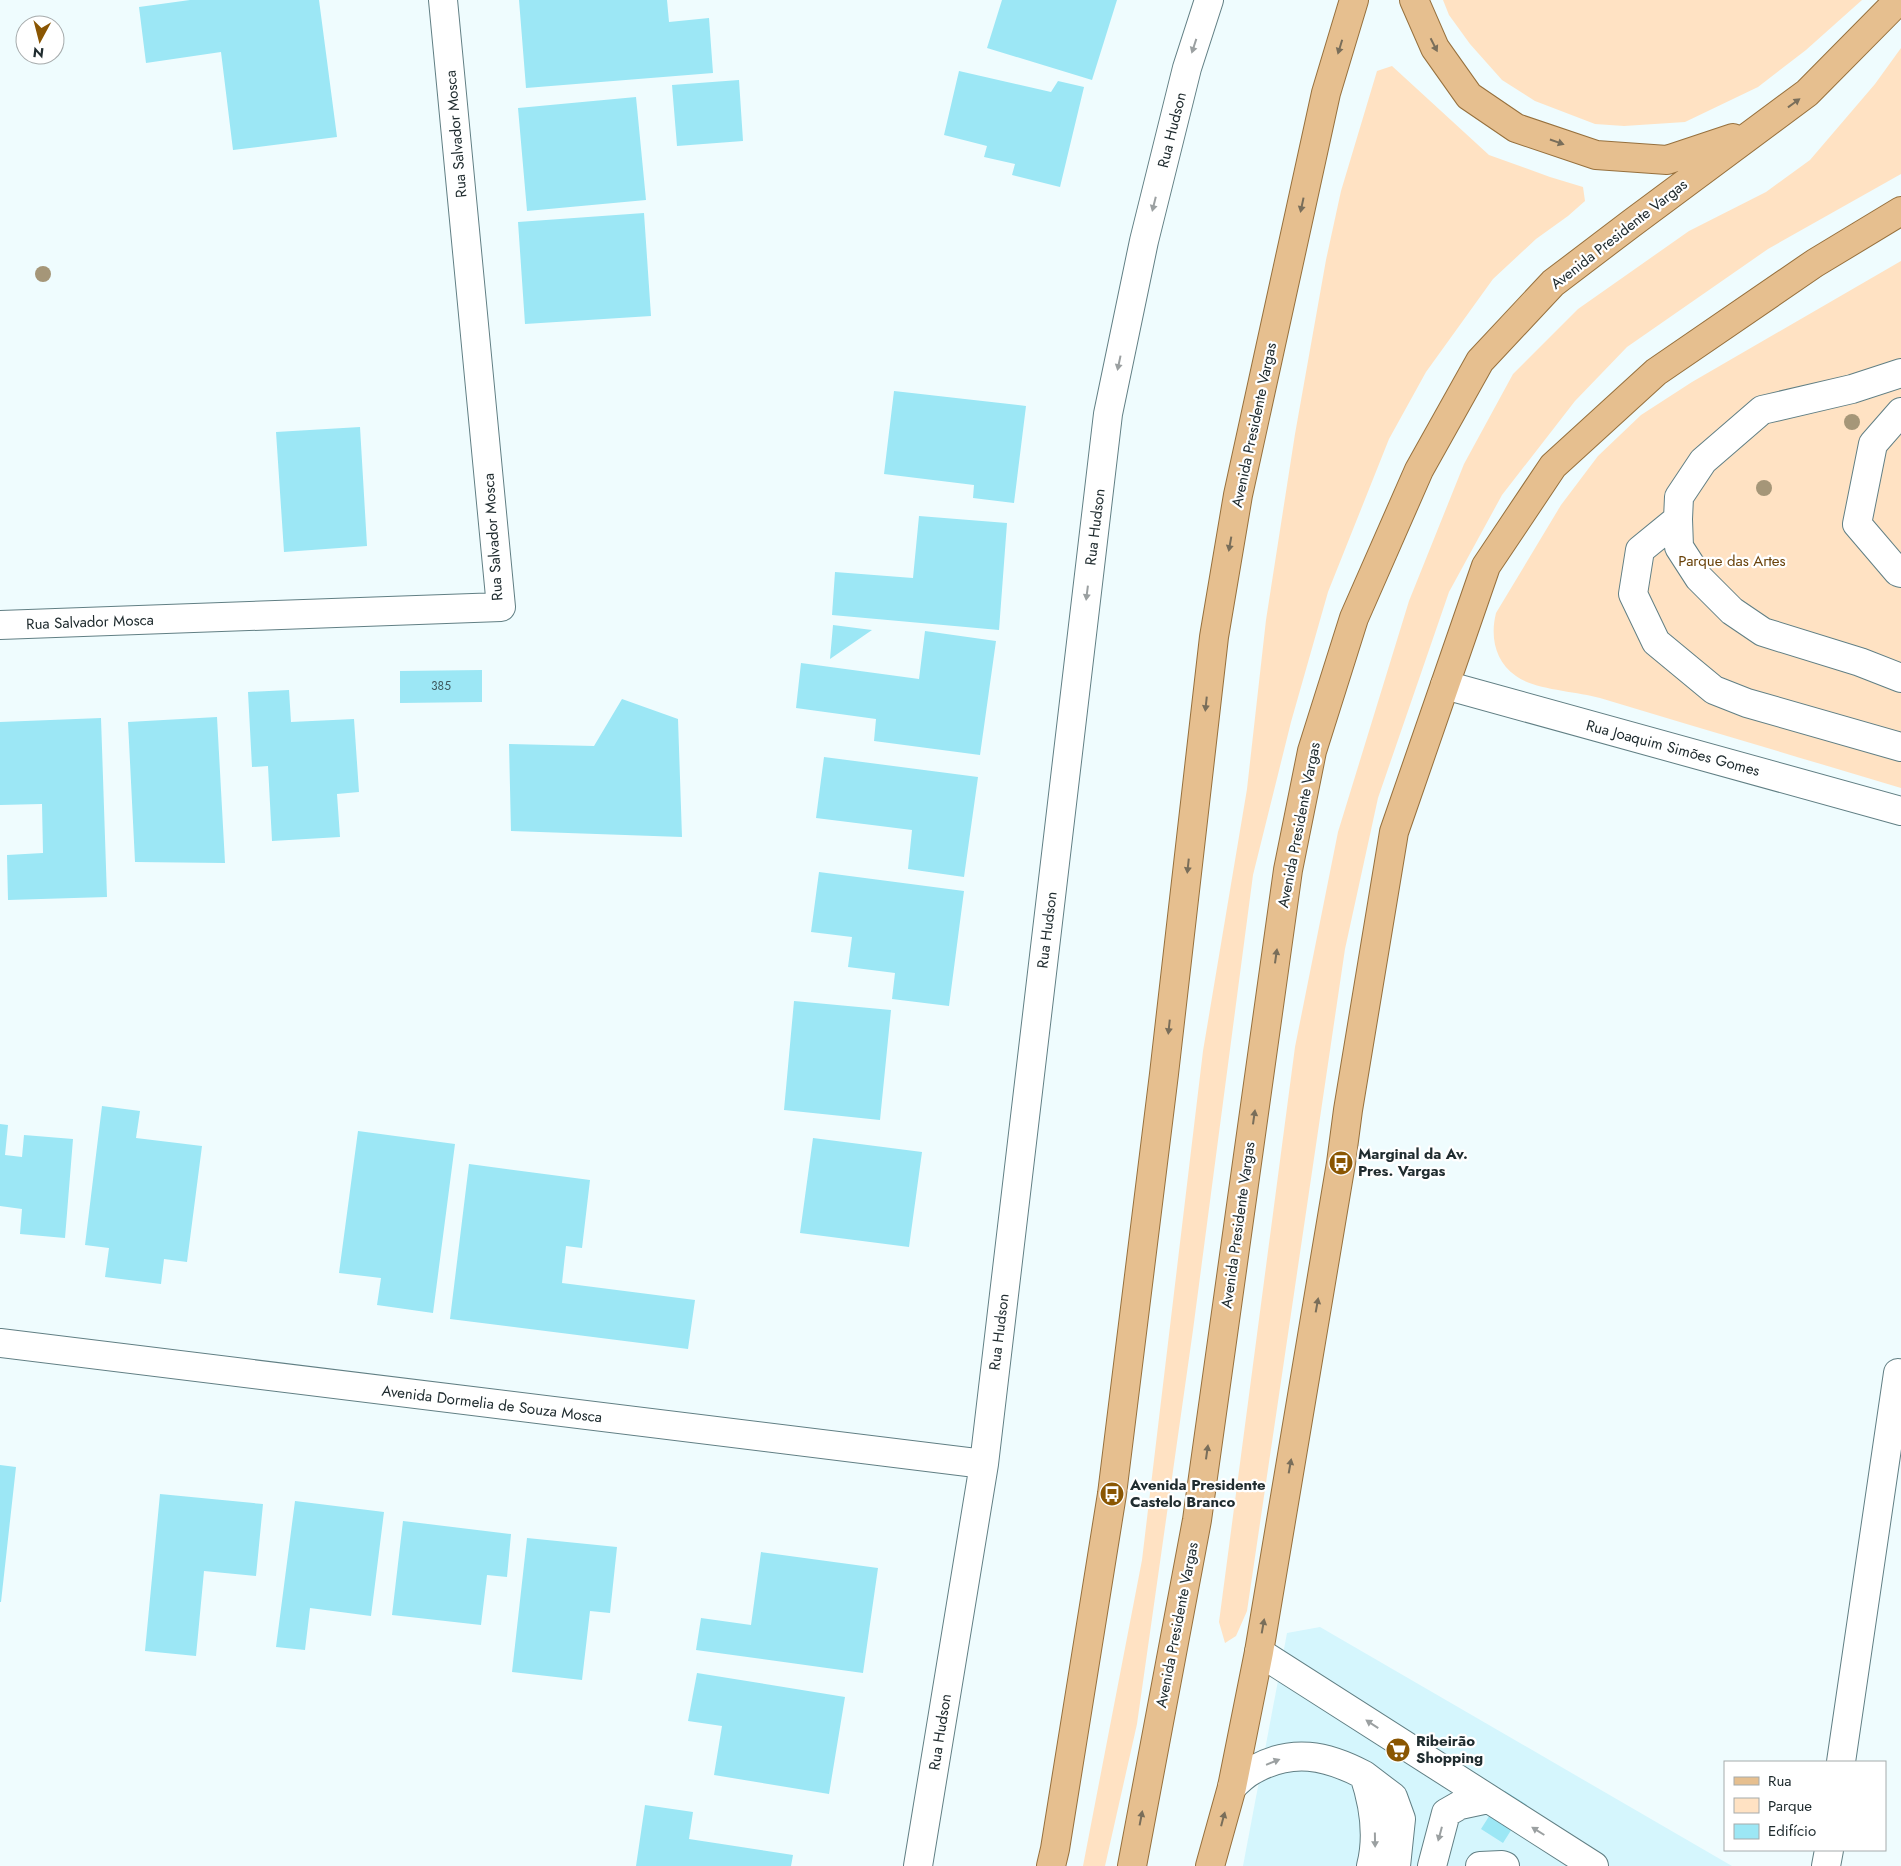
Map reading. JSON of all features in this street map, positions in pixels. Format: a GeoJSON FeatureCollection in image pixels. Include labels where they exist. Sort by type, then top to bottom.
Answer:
{"type":"FeatureCollection","features":[{"type":"Feature","properties":{"kind":"main road","name":"Avenida Presidente Vargas"},"geometry":{"type":"LineString","coordinates":[[1051,1866],[1112,1494],[1163,1084],[1215,628],[1238,496],[1326,93],[1354,0]]}},
{"type":"Feature","properties":{"kind":"main road"},"geometry":{"type":"LineString","coordinates":[[1414,0],[1435,48],[1469,96],[1516,128],[1596,155],[1667,160],[1754,132]]}},
{"type":"Feature","properties":{"kind":"main road","name":"Avenida Presidente Vargas"},"geometry":{"type":"LineString","coordinates":[[1132,1866],[1197,1520],[1288,870],[1312,751],[1354,618],[1419,470],[1480,361],[1553,283],[1807,93],[1899,0]]}},
{"type":"Feature","properties":{"kind":"main road"},"geometry":{"type":"LineString","coordinates":[[1210,1866],[1232,1787],[1259,1652],[1394,832],[1486,566],[1553,466],[1656,372],[1815,263],[1901,212]]}},
{"type":"Feature","properties":{"kind":"street","name":"Rua Salvador Mosca"},"geometry":{"type":"LineString","coordinates":[[0,625],[500,606],[443,0]]}},
{"type":"Feature","properties":{"kind":"street","name":"Rua Hudson"},"geometry":{"type":"LineString","coordinates":[[918,1866],[984,1464],[1108,414],[1144,242],[1187,68],[1209,0]]}},
{"type":"Feature","properties":{"kind":"street"},"geometry":{"type":"LineString","coordinates":[[1901,373],[1852,390],[1762,410],[1703,461],[1679,497],[1678,519],[1679,547],[1699,578],[1732,611],[1763,632],[1860,662],[1901,678]]}},
{"type":"Feature","properties":{"kind":"street"},"geometry":{"type":"LineString","coordinates":[[1901,412],[1874,444],[1857,524],[1898,572],[1901,573]]}},
{"type":"Feature","properties":{"kind":"street"},"geometry":{"type":"LineString","coordinates":[[1678,519],[1640,550],[1633,594],[1656,642],[1714,690],[1746,703],[1901,747]]}},
{"type":"Feature","properties":{"kind":"street","name":"Rua Joaquim Simões Gomes"},"geometry":{"type":"LineString","coordinates":[[1445,685],[1901,811]]}},
{"type":"Feature","properties":{"kind":"street","name":"Avenida Dormelia de Souza Mosca"},"geometry":{"type":"LineString","coordinates":[[0,1343],[984,1464]]}},
{"type":"Feature","properties":{"kind":"street"},"geometry":{"type":"LineString","coordinates":[[1841,1761],[1898,1373]]}},
{"type":"Feature","properties":{"kind":"street"},"geometry":{"type":"LineString","coordinates":[[1259,1652],[1488,1799],[1565,1859],[1594,1866]]}},
{"type":"Feature","properties":{"kind":"street"},"geometry":{"type":"LineString","coordinates":[[1232,1787],[1252,1770],[1286,1757],[1316,1756],[1343,1764],[1364,1775],[1393,1797],[1401,1820],[1396,1866]]}},
{"type":"Feature","properties":{"kind":"street"},"geometry":{"type":"LineString","coordinates":[[1364,1775],[1375,1816],[1375,1849],[1371,1866]]}},
{"type":"Feature","properties":{"kind":"street"},"geometry":{"type":"LineString","coordinates":[[1432,1866],[1446,1813],[1460,1805],[1488,1799]]}},
{"type":"Feature","properties":{"kind":"street"},"geometry":{"type":"LineString","coordinates":[[1826,1866],[1828,1851]]}},
{"type":"Feature","properties":{"kind":"street"},"geometry":{"type":"LineString","coordinates":[[1480,1866],[1505,1866]]}},
{"type":"Feature","properties":{"kind":"shaded area","name":"Ribeirão Shopping"},"geometry":{"type":"Polygon","coordinates":[[[1320,1627],[1732,1866],[1243,1866],[1287,1633],[1320,1627]]]}},
{"type":"Feature","properties":{"kind":"green space"},"geometry":{"type":"Polygon","coordinates":[[[1443,0],[1862,0],[1806,50],[1758,87],[1685,122],[1624,126],[1595,124],[1535,101],[1502,80],[1470,44],[1449,15],[1443,0]]]}},
{"type":"Feature","properties":{"kind":"green space"},"geometry":{"type":"Polygon","coordinates":[[[1901,48],[1901,174],[1768,249],[1627,347],[1575,401],[1502,495],[1449,592],[1378,798],[1345,949],[1247,1611],[1236,1636],[1225,1643],[1219,1622],[1295,1047],[1338,832],[1409,601],[1464,464],[1513,374],[1578,309],[1689,231],[1766,192],[1810,160],[1875,84],[1901,48]]]}},
{"type":"Feature","properties":{"kind":"green space"},"geometry":{"type":"Polygon","coordinates":[[[1392,66],[1489,155],[1583,187],[1585,201],[1536,239],[1493,279],[1426,372],[1389,439],[1328,592],[1291,722],[1253,875],[1193,1330],[1137,1724],[1105,1866],[1083,1866],[1142,1560],[1203,1051],[1247,789],[1266,620],[1295,434],[1326,260],[1341,191],[1377,71],[1392,66]]]}},
{"type":"Feature","properties":{"kind":"green space","name":"Parque das Artes"},"geometry":{"type":"Polygon","coordinates":[[[1901,261],[1901,788],[1600,698],[1524,681],[1509,670],[1499,656],[1494,640],[1496,613],[1561,505],[1598,456],[1641,415],[1692,382],[1901,261]]]}},
{"type":"Feature","properties":{"kind":"building"},"geometry":{"type":"Polygon","coordinates":[[[190,0],[319,0],[337,137],[233,150],[221,52],[146,63],[139,7],[190,0]]]}},
{"type":"Feature","properties":{"kind":"building"},"geometry":{"type":"Polygon","coordinates":[[[519,0],[667,0],[669,22],[709,18],[713,73],[526,88],[519,0]]]}},
{"type":"Feature","properties":{"kind":"building"},"geometry":{"type":"Polygon","coordinates":[[[1002,0],[1117,0],[1092,80],[987,48],[1002,0]]]}},
{"type":"Feature","properties":{"kind":"building"},"geometry":{"type":"Polygon","coordinates":[[[959,71],[1051,92],[1058,81],[1084,87],[1060,187],[1012,175],[1015,164],[984,157],[987,146],[944,135],[959,71]]]}},
{"type":"Feature","properties":{"kind":"building"},"geometry":{"type":"Polygon","coordinates":[[[739,80],[743,141],[677,146],[672,85],[739,80]]]}},
{"type":"Feature","properties":{"kind":"building"},"geometry":{"type":"Polygon","coordinates":[[[636,97],[646,200],[527,211],[518,108],[636,97]]]}},
{"type":"Feature","properties":{"kind":"building"},"geometry":{"type":"Polygon","coordinates":[[[644,213],[651,316],[525,324],[518,222],[644,213]]]}},
{"type":"Feature","properties":{"kind":"building"},"geometry":{"type":"Polygon","coordinates":[[[894,391],[1026,406],[1014,503],[973,498],[974,485],[884,474],[894,391]]]}},
{"type":"Feature","properties":{"kind":"building"},"geometry":{"type":"Polygon","coordinates":[[[360,427],[367,546],[284,552],[276,432],[360,427]]]}},
{"type":"Feature","properties":{"kind":"building"},"geometry":{"type":"Polygon","coordinates":[[[919,516],[1007,523],[999,630],[832,615],[835,572],[913,578],[919,516]]]}},
{"type":"Feature","properties":{"kind":"building"},"geometry":{"type":"Polygon","coordinates":[[[833,625],[872,630],[830,659],[833,625]]]}},
{"type":"Feature","properties":{"kind":"building"},"geometry":{"type":"Polygon","coordinates":[[[925,631],[996,641],[980,755],[874,741],[876,719],[796,708],[801,663],[919,679],[925,631]]]}},
{"type":"Feature","properties":{"kind":"building"},"geometry":{"type":"Polygon","coordinates":[[[482,670],[482,702],[400,703],[400,671],[482,670]]]}},
{"type":"Feature","properties":{"kind":"building"},"geometry":{"type":"Polygon","coordinates":[[[289,690],[291,722],[354,719],[359,792],[337,794],[340,837],[272,841],[268,766],[252,767],[248,692],[289,690]]]}},
{"type":"Feature","properties":{"kind":"building"},"geometry":{"type":"Polygon","coordinates":[[[622,699],[678,719],[682,837],[511,831],[509,744],[594,746],[622,699]]]}},
{"type":"Feature","properties":{"kind":"building"},"geometry":{"type":"Polygon","coordinates":[[[217,717],[225,863],[135,862],[128,722],[217,717]]]}},
{"type":"Feature","properties":{"kind":"building"},"geometry":{"type":"Polygon","coordinates":[[[101,718],[107,897],[8,900],[7,855],[43,853],[42,804],[0,805],[0,722],[101,718]]]}},
{"type":"Feature","properties":{"kind":"building"},"geometry":{"type":"Polygon","coordinates":[[[824,757],[978,777],[964,877],[908,869],[912,830],[816,818],[824,757]]]}},
{"type":"Feature","properties":{"kind":"building"},"geometry":{"type":"Polygon","coordinates":[[[819,872],[964,891],[949,1006],[892,999],[895,973],[848,967],[852,937],[811,932],[819,872]]]}},
{"type":"Feature","properties":{"kind":"building"},"geometry":{"type":"Polygon","coordinates":[[[794,1001],[891,1010],[880,1120],[784,1110],[794,1001]]]}},
{"type":"Feature","properties":{"kind":"building"},"geometry":{"type":"Polygon","coordinates":[[[102,1106],[140,1111],[136,1138],[202,1146],[187,1262],[164,1259],[161,1284],[105,1277],[109,1248],[85,1245],[102,1106]]]}},
{"type":"Feature","properties":{"kind":"building"},"geometry":{"type":"Polygon","coordinates":[[[0,1124],[8,1125],[5,1155],[22,1157],[24,1135],[73,1139],[65,1238],[20,1234],[22,1209],[0,1206],[0,1124]]]}},
{"type":"Feature","properties":{"kind":"building"},"geometry":{"type":"Polygon","coordinates":[[[358,1131],[455,1144],[433,1313],[377,1305],[381,1278],[339,1273],[358,1131]]]}},
{"type":"Feature","properties":{"kind":"building"},"geometry":{"type":"Polygon","coordinates":[[[813,1138],[922,1152],[909,1247],[800,1233],[813,1138]]]}},
{"type":"Feature","properties":{"kind":"building"},"geometry":{"type":"Polygon","coordinates":[[[469,1164],[590,1180],[582,1248],[566,1246],[562,1283],[695,1300],[688,1349],[450,1319],[469,1164]]]}},
{"type":"Feature","properties":{"kind":"building"},"geometry":{"type":"Polygon","coordinates":[[[0,1465],[16,1467],[1,1602],[0,1602],[0,1465]]]}},
{"type":"Feature","properties":{"kind":"building"},"geometry":{"type":"Polygon","coordinates":[[[160,1494],[263,1504],[256,1576],[204,1571],[196,1656],[145,1651],[160,1494]]]}},
{"type":"Feature","properties":{"kind":"building"},"geometry":{"type":"Polygon","coordinates":[[[295,1501],[384,1512],[371,1616],[310,1608],[305,1650],[276,1647],[295,1501]]]}},
{"type":"Feature","properties":{"kind":"building"},"geometry":{"type":"Polygon","coordinates":[[[403,1521],[511,1534],[507,1577],[487,1575],[481,1625],[392,1615],[403,1521]]]}},
{"type":"Feature","properties":{"kind":"building"},"geometry":{"type":"Polygon","coordinates":[[[527,1538],[617,1547],[610,1613],[590,1611],[582,1680],[512,1672],[527,1538]]]}},
{"type":"Feature","properties":{"kind":"building"},"geometry":{"type":"Polygon","coordinates":[[[761,1552],[878,1568],[863,1673],[696,1650],[701,1618],[751,1625],[761,1552]]]}},
{"type":"Feature","properties":{"kind":"building"},"geometry":{"type":"Polygon","coordinates":[[[697,1673],[845,1697],[829,1794],[714,1775],[722,1726],[688,1721],[697,1673]]]}},
{"type":"Feature","properties":{"kind":"building"},"geometry":{"type":"Polygon","coordinates":[[[1505,1791],[1527,1805],[1503,1843],[1481,1829],[1505,1791]]]}},
{"type":"Feature","properties":{"kind":"building"},"geometry":{"type":"Polygon","coordinates":[[[645,1805],[693,1812],[689,1839],[793,1855],[791,1866],[636,1866],[645,1805]]]}},
{"type":"Feature","properties":{"kind":"place","name":"Marginal da Av. Pres. Vargas"},"geometry":{"type":"Point","coordinates":[1341,1163]}},
{"type":"Feature","properties":{"kind":"place","name":"Avenida Presidente Castelo Branco"},"geometry":{"type":"Point","coordinates":[1112,1494]}},
{"type":"Feature","properties":{"kind":"place","name":"Ribeirão Shopping"},"geometry":{"type":"Point","coordinates":[1398,1750]}}]}
